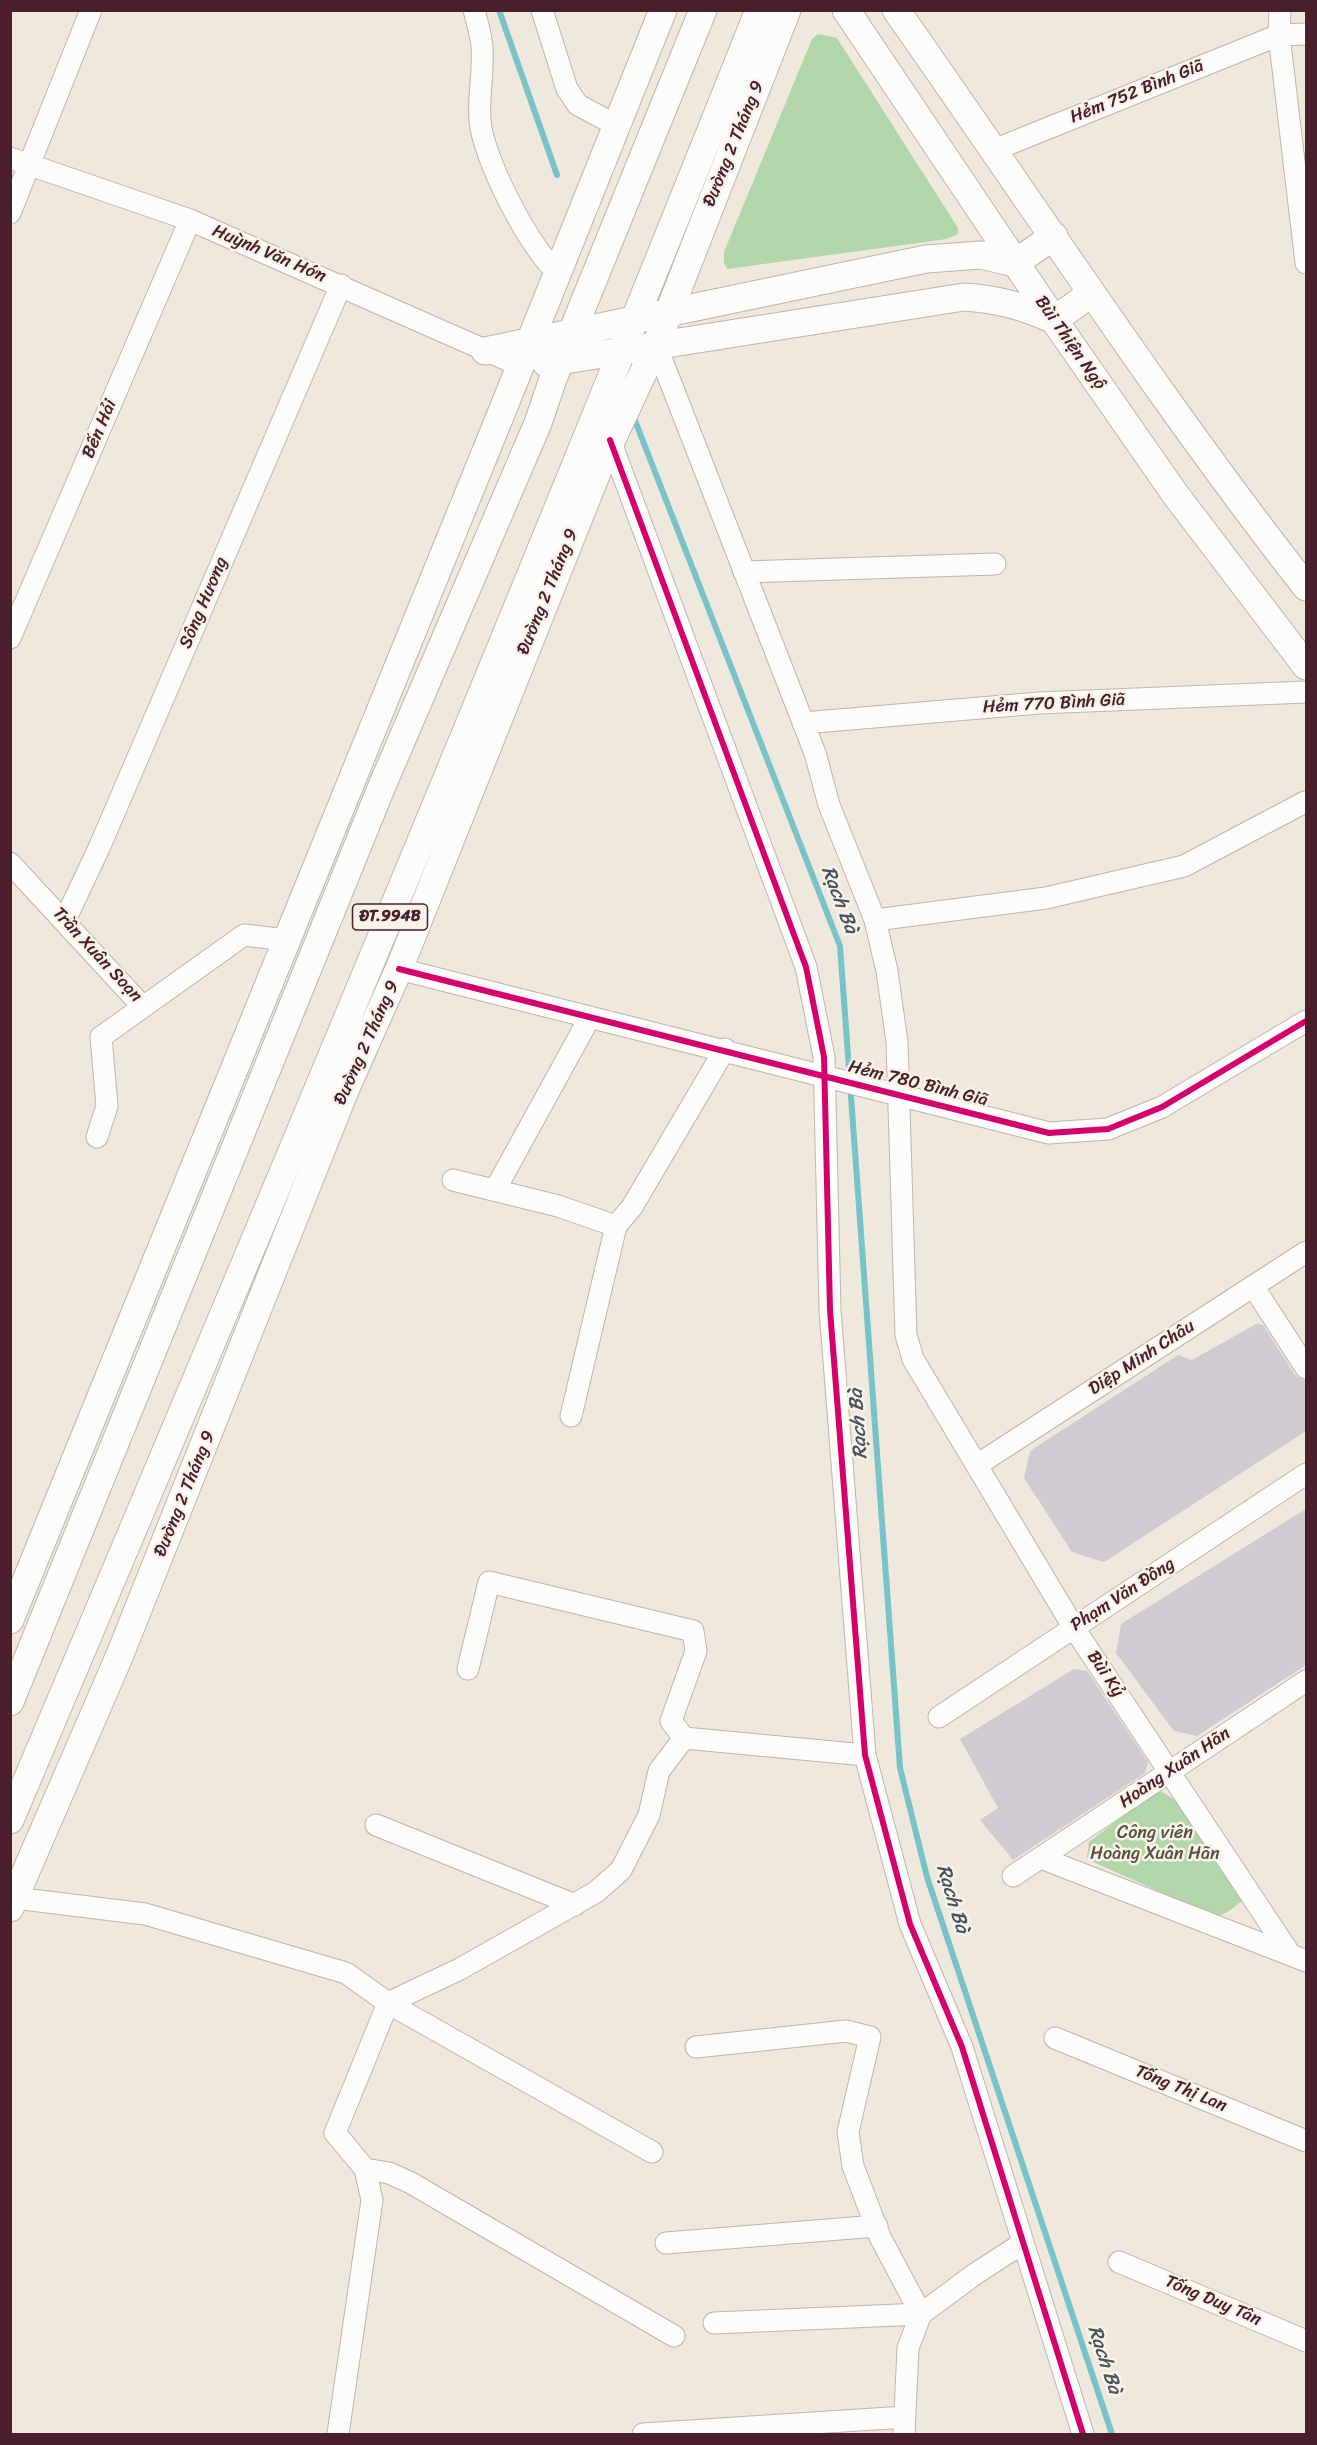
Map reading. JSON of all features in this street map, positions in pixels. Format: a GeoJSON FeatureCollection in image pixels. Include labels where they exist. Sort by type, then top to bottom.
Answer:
{"type":"FeatureCollection","features":[{"type":"Feature","properties":{"kind":"main road"},"geometry":{"type":"LineString","coordinates":[[10,1620],[531,342],[663,10]]}},
{"type":"Feature","properties":{"kind":"main road","name":"ĐT.994B"},"geometry":{"type":"LineString","coordinates":[[10,1702],[382,786],[538,423],[561,360],[703,10]]}},
{"type":"Feature","properties":{"kind":"main road","name":"Đường 2 Tháng 9"},"geometry":{"type":"LineString","coordinates":[[12,1901],[119,1657],[335,1083],[759,10]]}},
{"type":"Feature","properties":{"kind":"main road","name":"Đường 2 Tháng 9"},"geometry":{"type":"LineString","coordinates":[[10,1820],[335,1083],[399,969],[459,812],[610,440],[656,345],[787,10]]}},
{"type":"Feature","properties":{"kind":"main road","name":"Bùi Thiện Ngộ"},"geometry":{"type":"LineString","coordinates":[[846,10],[1054,320],[1175,494],[1306,666]]}},
{"type":"Feature","properties":{"kind":"main road"},"geometry":{"type":"LineString","coordinates":[[896,10],[1092,293],[1216,467],[1306,587]]}},
{"type":"Feature","properties":{"kind":"main road"},"geometry":{"type":"LineString","coordinates":[[484,351],[926,259],[981,255],[1015,262],[1054,236]]}},
{"type":"Feature","properties":{"kind":"main road"},"geometry":{"type":"LineString","coordinates":[[521,366],[964,297],[995,299],[1021,305],[1054,320],[1092,293]]}},
{"type":"Feature","properties":{"kind":"main road"},"geometry":{"type":"LineString","coordinates":[[248,1036],[277,1047]]}},
{"type":"Feature","properties":{"kind":"street"},"geometry":{"type":"LineString","coordinates":[[10,213],[20,162],[91,10]]}},
{"type":"Feature","properties":{"kind":"street"},"geometry":{"type":"LineString","coordinates":[[474,10],[482,45],[480,123],[484,142],[521,222],[544,262],[558,273]]}},
{"type":"Feature","properties":{"kind":"street"},"geometry":{"type":"LineString","coordinates":[[542,10],[567,89],[578,105],[616,124]]}},
{"type":"Feature","properties":{"kind":"street"},"geometry":{"type":"LineString","coordinates":[[1280,10],[1279,35],[1306,263]]}},
{"type":"Feature","properties":{"kind":"street","name":"Hẻm 752 Bình Giã"},"geometry":{"type":"LineString","coordinates":[[994,150],[1279,35],[1306,34]]}},
{"type":"Feature","properties":{"kind":"street","name":"Huỳnh Văn Hớn"},"geometry":{"type":"LineString","coordinates":[[20,162],[190,220],[521,366]]}},
{"type":"Feature","properties":{"kind":"street","name":"Bến Hải"},"geometry":{"type":"LineString","coordinates":[[10,638],[190,220]]}},
{"type":"Feature","properties":{"kind":"street","name":"Sông Hương"},"geometry":{"type":"LineString","coordinates":[[65,920],[90,868],[341,285]]}},
{"type":"Feature","properties":{"kind":"street","name":"Bùi Kỷ"},"geometry":{"type":"LineString","coordinates":[[656,345],[815,753],[829,805],[874,920],[887,971],[897,1042],[906,1335],[913,1359],[928,1389],[977,1465],[1074,1628],[1298,1958]]}},
{"type":"Feature","properties":{"kind":"street"},"geometry":{"type":"LineString","coordinates":[[610,440],[806,967],[824,1057],[830,1310],[865,1755],[910,1924],[962,2047],[1083,2434]]}},
{"type":"Feature","properties":{"kind":"street"},"geometry":{"type":"LineString","coordinates":[[744,573],[995,564]]}},
{"type":"Feature","properties":{"kind":"street","name":"Hẻm 770 Bình Giã"},"geometry":{"type":"LineString","coordinates":[[803,723],[1039,703],[1306,693]]}},
{"type":"Feature","properties":{"kind":"street"},"geometry":{"type":"LineString","coordinates":[[874,920],[1046,898],[1184,866],[1305,802]]}},
{"type":"Feature","properties":{"kind":"street","name":"Trần Xuân Soạn"},"geometry":{"type":"LineString","coordinates":[[10,863],[143,1007],[244,935],[287,940]]}},
{"type":"Feature","properties":{"kind":"street","name":"Hẻm 780 Bình Giã"},"geometry":{"type":"LineString","coordinates":[[399,969],[590,1017],[613,1020],[1049,1133],[1108,1129],[1162,1107],[1306,1021]]}},
{"type":"Feature","properties":{"kind":"street"},"geometry":{"type":"LineString","coordinates":[[97,1137],[107,1106],[101,1037],[143,1007]]}},
{"type":"Feature","properties":{"kind":"street"},"geometry":{"type":"LineString","coordinates":[[495,1190],[590,1017]]}},
{"type":"Feature","properties":{"kind":"street"},"geometry":{"type":"LineString","coordinates":[[572,1416],[616,1226],[632,1207],[725,1049]]}},
{"type":"Feature","properties":{"kind":"street"},"geometry":{"type":"LineString","coordinates":[[453,1180],[558,1206],[616,1226]]}},
{"type":"Feature","properties":{"kind":"street","name":"Diệp Minh Châu"},"geometry":{"type":"LineString","coordinates":[[977,1465],[1306,1252]]}},
{"type":"Feature","properties":{"kind":"street"},"geometry":{"type":"LineString","coordinates":[[1253,1286],[1306,1368]]}},
{"type":"Feature","properties":{"kind":"street","name":"Phạm Văn Đồng"},"geometry":{"type":"LineString","coordinates":[[939,1717],[1306,1474]]}},
{"type":"Feature","properties":{"kind":"street"},"geometry":{"type":"LineString","coordinates":[[468,1669],[489,1582],[693,1631],[696,1651],[671,1721],[684,1738],[865,1755]]}},
{"type":"Feature","properties":{"kind":"street","name":"Hoàng Xuân Hãn"},"geometry":{"type":"LineString","coordinates":[[1013,1876],[1306,1681]]}},
{"type":"Feature","properties":{"kind":"street"},"geometry":{"type":"LineString","coordinates":[[338,2434],[372,2200],[365,2169],[335,2133],[388,2003],[460,1969],[575,1905],[596,1892],[621,1870],[649,1815],[659,1771],[684,1738]]}},
{"type":"Feature","properties":{"kind":"street"},"geometry":{"type":"LineString","coordinates":[[376,1825],[575,1905]]}},
{"type":"Feature","properties":{"kind":"street","name":"Bùi Kỷ"},"geometry":{"type":"LineString","coordinates":[[1041,1857],[1298,1958]]}},
{"type":"Feature","properties":{"kind":"street"},"geometry":{"type":"LineString","coordinates":[[12,1901],[145,1914],[346,1973],[388,2003],[652,2152]]}},
{"type":"Feature","properties":{"kind":"street"},"geometry":{"type":"LineString","coordinates":[[696,2047],[846,2031],[870,2037],[848,2132],[853,2166],[877,2226],[921,2314]]}},
{"type":"Feature","properties":{"kind":"street","name":"Tống Thị Lan"},"geometry":{"type":"LineString","coordinates":[[1055,2038],[1306,2141]]}},
{"type":"Feature","properties":{"kind":"street"},"geometry":{"type":"LineString","coordinates":[[365,2169],[389,2172],[411,2183],[674,2336]]}},
{"type":"Feature","properties":{"kind":"street"},"geometry":{"type":"LineString","coordinates":[[666,2243],[877,2226]]}},
{"type":"Feature","properties":{"kind":"street"},"geometry":{"type":"LineString","coordinates":[[644,2434],[905,2426],[908,2348],[921,2314],[975,2274],[1023,2243]]}},
{"type":"Feature","properties":{"kind":"street","name":"Tống Duy Tân"},"geometry":{"type":"LineString","coordinates":[[1119,2262],[1306,2341]]}},
{"type":"Feature","properties":{"kind":"street"},"geometry":{"type":"LineString","coordinates":[[714,2323],[921,2314]]}},
{"type":"Feature","properties":{"kind":"green space"},"geometry":{"type":"Polygon","coordinates":[[[818,34],[837,38],[958,228],[958,234],[947,239],[727,269],[724,263],[724,252],[812,39],[818,34]]]}},
{"type":"Feature","properties":{"kind":"green space","name":"Công viên Hoàng Xuân Hãn"},"geometry":{"type":"Polygon","coordinates":[[[1158,1789],[1176,1801],[1242,1901],[1229,1911],[1217,1917],[1093,1862],[1087,1857],[1089,1842],[1158,1789]]]}},
{"type":"Feature","properties":{"kind":"building"},"geometry":{"type":"Polygon","coordinates":[[[1256,1324],[1263,1325],[1295,1375],[1306,1381],[1306,1431],[1104,1562],[1072,1552],[1024,1478],[1030,1451],[1178,1355],[1192,1360],[1256,1324]]]}},
{"type":"Feature","properties":{"kind":"building"},"geometry":{"type":"Polygon","coordinates":[[[1306,1509],[1306,1665],[1197,1736],[1174,1731],[1116,1653],[1121,1624],[1306,1509]]]}},
{"type":"Feature","properties":{"kind":"building"},"geometry":{"type":"Polygon","coordinates":[[[1074,1669],[1087,1671],[1148,1762],[1145,1773],[1013,1860],[980,1820],[998,1808],[960,1739],[1074,1669]]]}},
{"type":"Feature","properties":{"kind":"waterway"},"geometry":{"type":"LineString","coordinates":[[499,10],[557,175]]}},
{"type":"Feature","properties":{"kind":"waterway","name":"Rạch Bà"},"geometry":{"type":"LineString","coordinates":[[634,418],[840,946],[900,1768],[927,1877],[1112,2434]]}},
{"type":"Feature","properties":{"kind":"cycle path"},"geometry":{"type":"LineString","coordinates":[[610,440],[806,967],[824,1057],[830,1310],[865,1755],[910,1924],[962,2047],[1083,2434]]}},
{"type":"Feature","properties":{"kind":"cycle path"},"geometry":{"type":"LineString","coordinates":[[399,969],[1049,1133],[1108,1129],[1162,1107],[1306,1021]]}}]}
